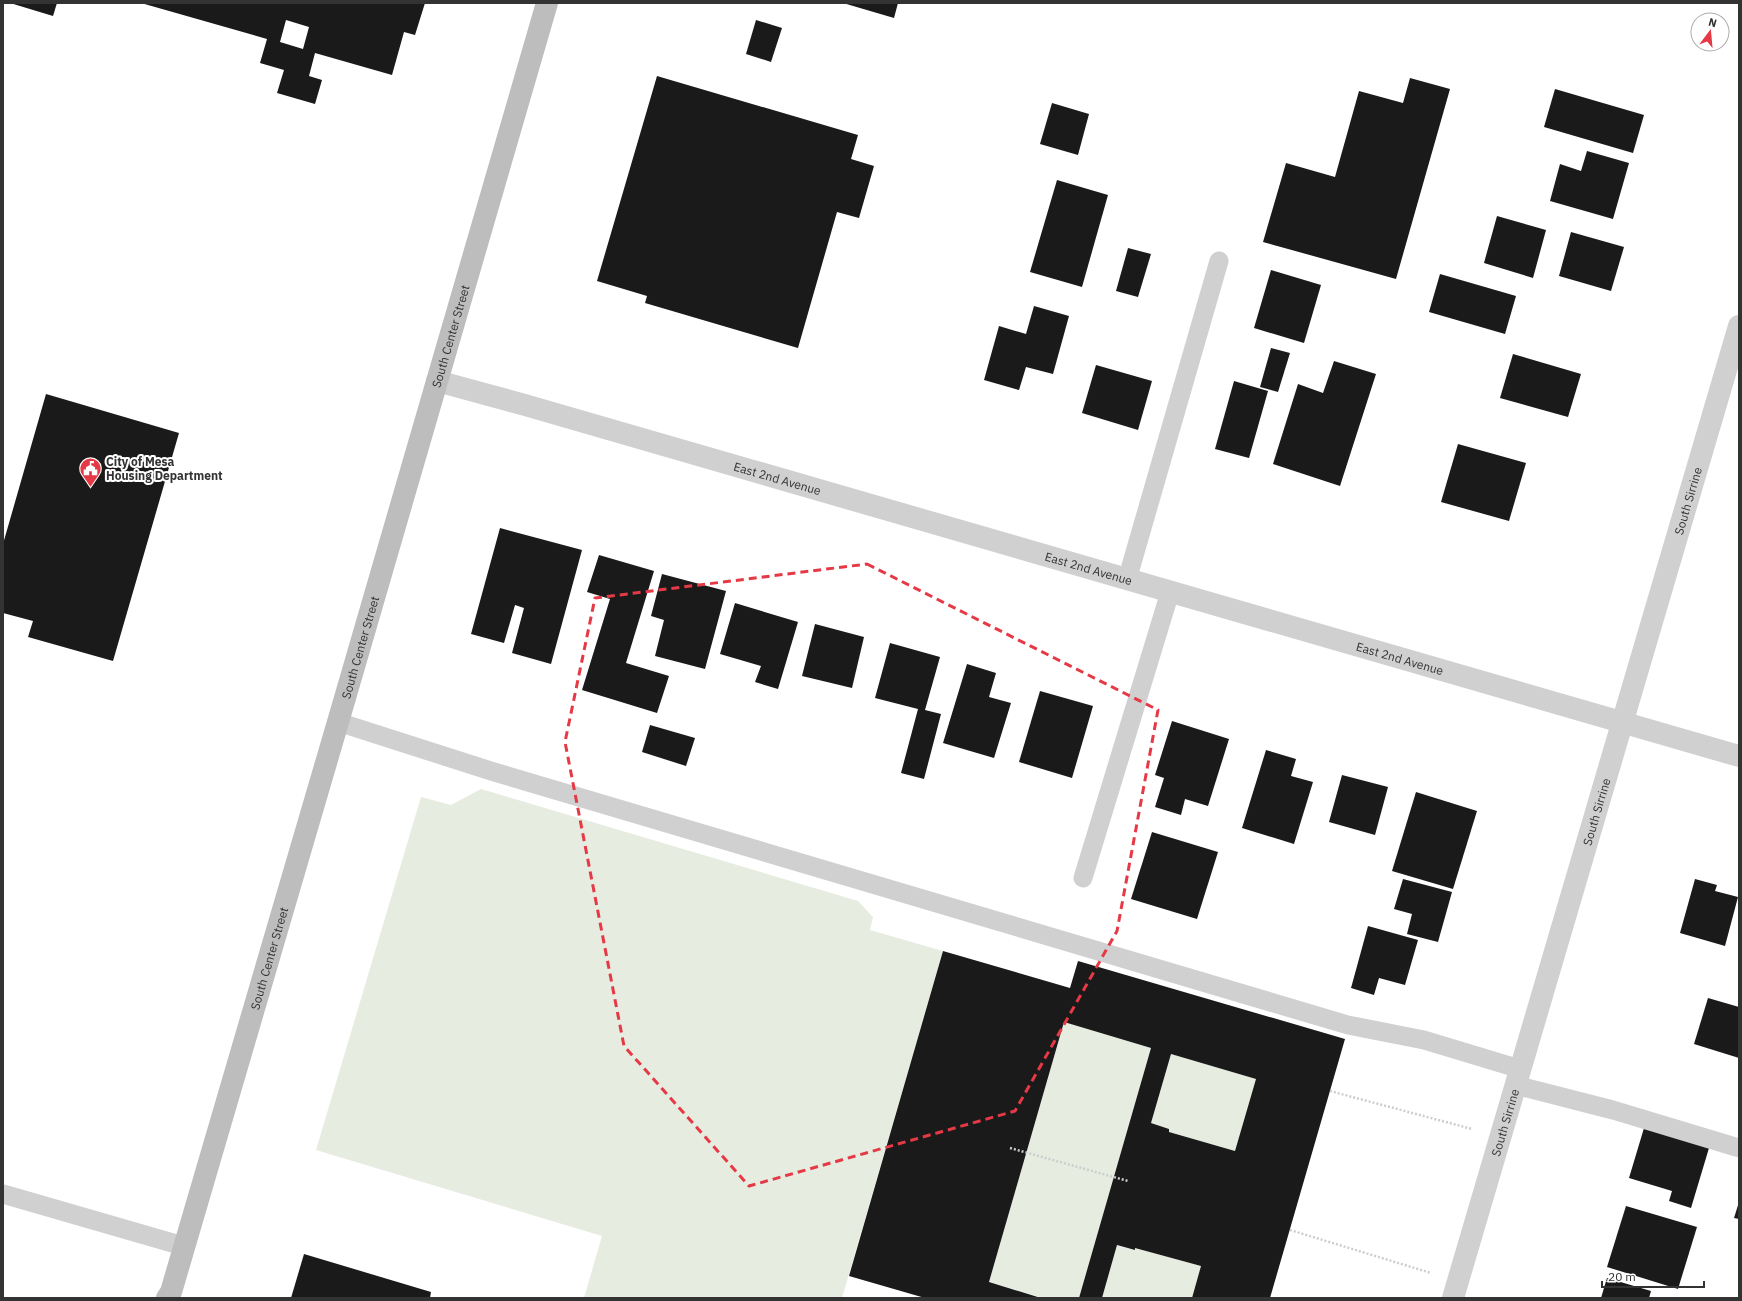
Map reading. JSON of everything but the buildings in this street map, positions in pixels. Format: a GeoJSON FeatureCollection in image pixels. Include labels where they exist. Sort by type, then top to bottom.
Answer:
{"type":"FeatureCollection","features":[{"type":"Feature","properties":{"kind":"street","name":"South Center Street"},"geometry":{"type":"LineString","coordinates":[[169,1296],[547,3]]}},
{"type":"Feature","properties":{"kind":"street","name":"South Sirrine"},"geometry":{"type":"LineString","coordinates":[[1455,1289],[1739,326]]}},
{"type":"Feature","properties":{"kind":"street","name":"East 2nd Avenue"},"geometry":{"type":"LineString","coordinates":[[437,381],[525,405],[1739,756]]}},
{"type":"Feature","properties":{"kind":"lane"},"geometry":{"type":"LineString","coordinates":[[1127,580],[1219,261]]}},
{"type":"Feature","properties":{"kind":"lane"},"geometry":{"type":"LineString","coordinates":[[1083,878],[1170,592]]}},
{"type":"Feature","properties":{"kind":"lane"},"geometry":{"type":"LineString","coordinates":[[338,722],[498,773],[1348,1025],[1424,1040],[1517,1077],[1613,1110],[1739,1148]]}},
{"type":"Feature","properties":{"kind":"lane"},"geometry":{"type":"LineString","coordinates":[[3,1194],[183,1246]]}},
{"type":"Feature","properties":{"kind":"path"},"geometry":{"type":"LineString","coordinates":[[1330,1091],[1500,1137]]}},
{"type":"Feature","properties":{"kind":"path"},"geometry":{"type":"LineString","coordinates":[[1010,1148],[1128,1181]]}},
{"type":"Feature","properties":{"kind":"path"},"geometry":{"type":"LineString","coordinates":[[1290,1230],[1455,1289]]}},
{"type":"Feature","properties":{"kind":"highlighted area"},"geometry":{"type":"Polygon","coordinates":[[[867,564],[1158,710],[1117,931],[1015,1111],[749,1186],[624,1046],[565,742],[595,598],[867,564]]]}},
{"type":"Feature","properties":{"kind":"shaded area"},"geometry":{"type":"Polygon","coordinates":[[[481,789],[858,901],[873,917],[870,930],[943,951],[842,1298],[584,1298],[602,1236],[316,1150],[421,797],[451,805],[481,789]]]}},
{"type":"Feature","properties":{"kind":"shaded area"},"geometry":{"type":"Polygon","coordinates":[[[1064,1022],[1151,1048],[1079,1298],[1043,1298],[989,1282],[1064,1022]]]}},
{"type":"Feature","properties":{"kind":"shaded area"},"geometry":{"type":"Polygon","coordinates":[[[1171,1054],[1256,1079],[1235,1151],[1169,1132],[1169,1129],[1151,1123],[1171,1054]]]}},
{"type":"Feature","properties":{"kind":"shaded area"},"geometry":{"type":"Polygon","coordinates":[[[1117,1245],[1135,1250],[1135,1248],[1201,1266],[1192,1298],[1102,1298],[1117,1245]]]}},
{"type":"Feature","properties":{"kind":"place","name":"City of Mesa Housing Department"},"geometry":{"type":"Point","coordinates":[91,488]}}]}
